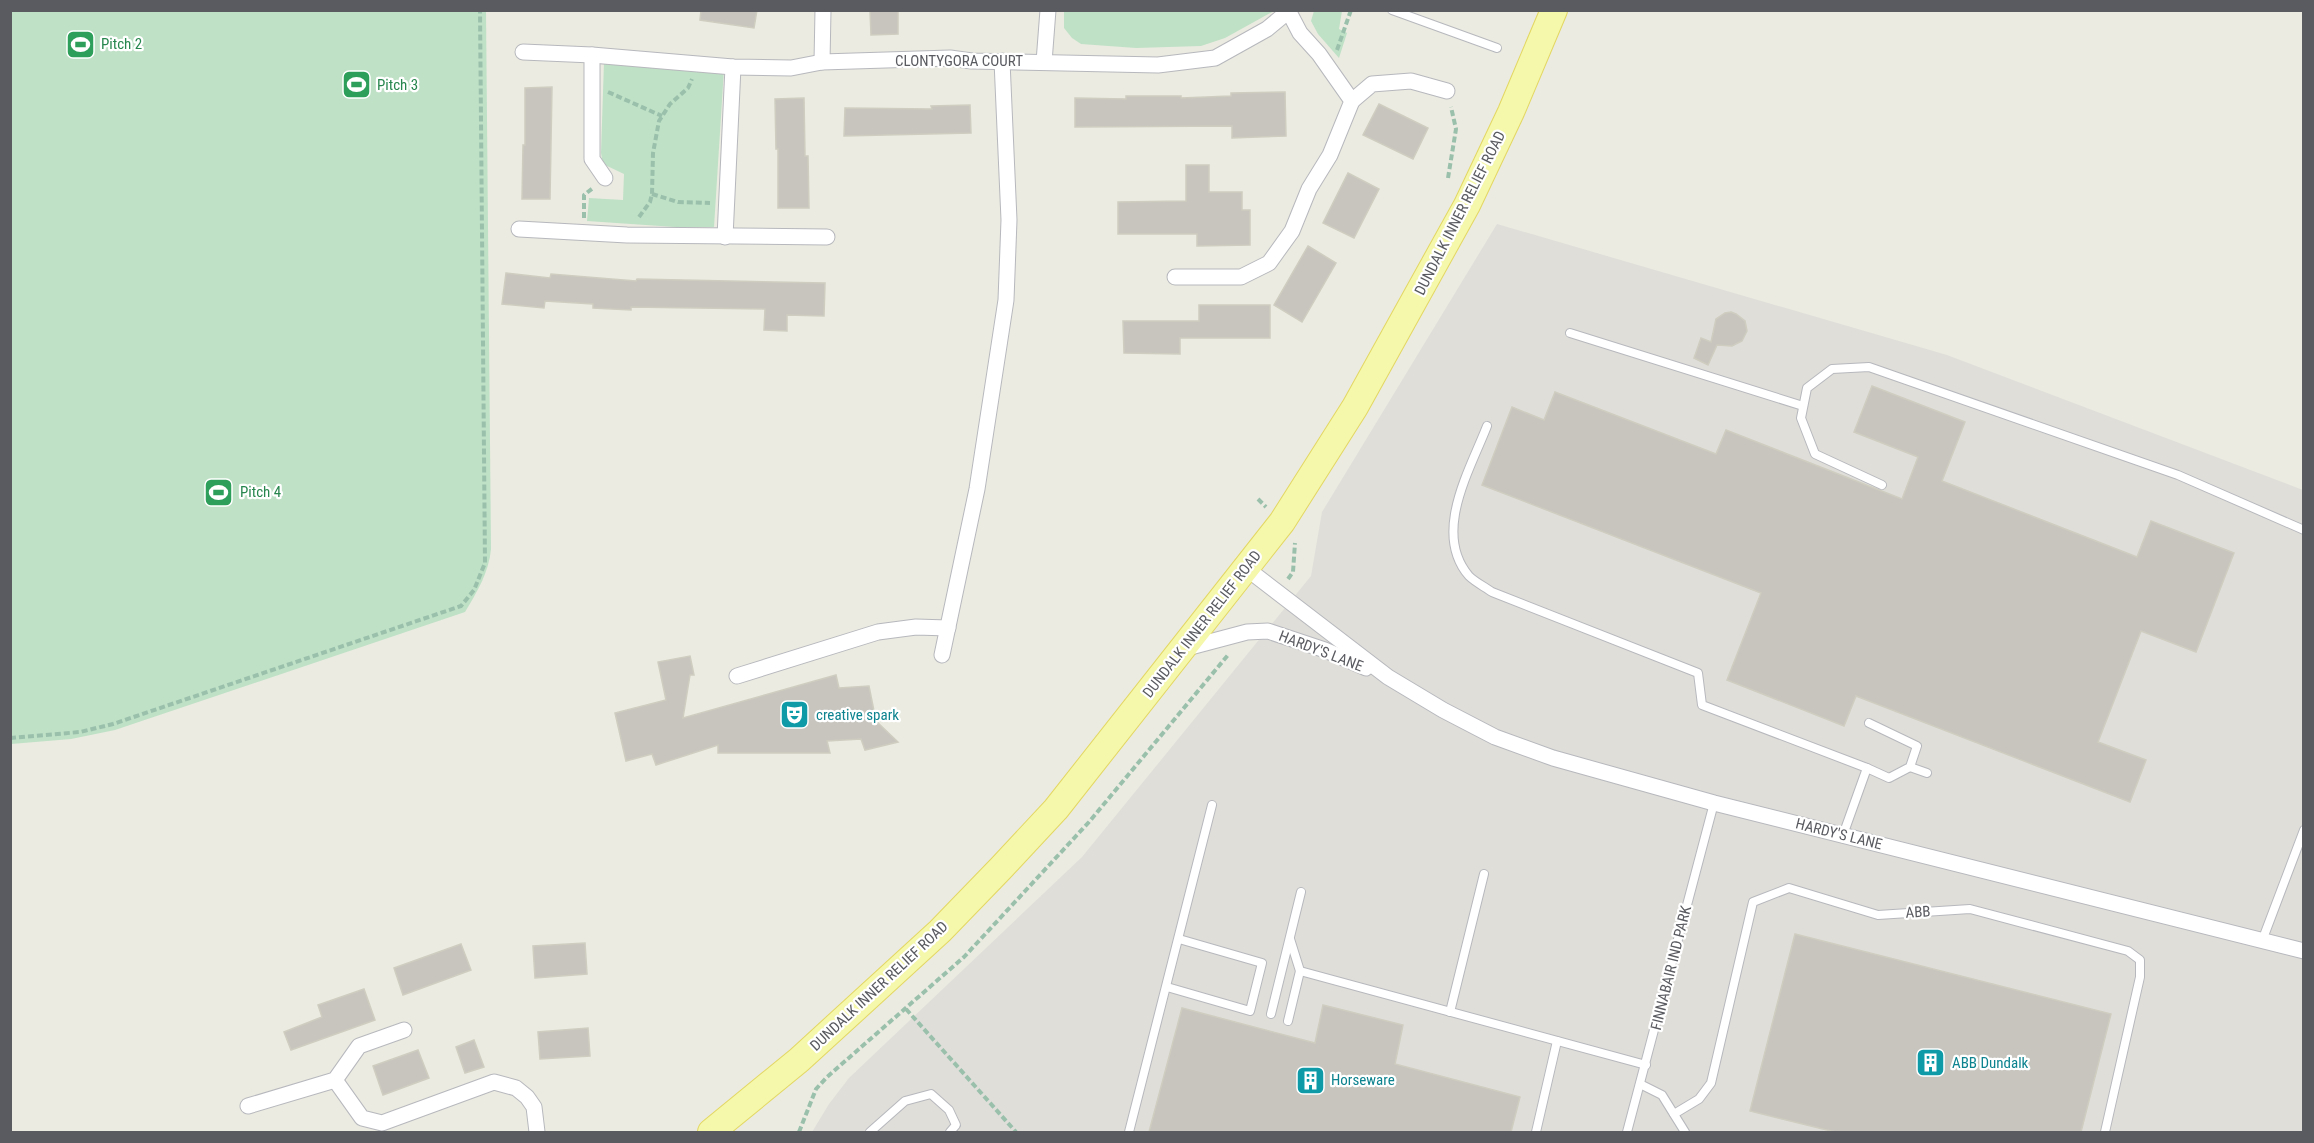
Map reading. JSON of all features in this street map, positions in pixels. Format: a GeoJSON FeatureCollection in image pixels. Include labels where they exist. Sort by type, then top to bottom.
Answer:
{"type":"FeatureCollection","features":[{"type":"Feature","properties":{"kind":"main road","name":"DUNDALK INNER RELIEF ROAD"},"geometry":{"type":"LineString","coordinates":[[711,1132],[799,1060],[940,931],[1001,868],[1056,809],[1184,649],[1281,522],[1355,407],[1467,205],[1511,112],[1554,10]]}},
{"type":"Feature","properties":{"kind":"street"},"geometry":{"type":"LineString","coordinates":[[822,62],[823,10]]}},
{"type":"Feature","properties":{"kind":"street","name":"CLONTYGORA COURT"},"geometry":{"type":"LineString","coordinates":[[523,52],[592,55],[733,67],[791,68],[822,62],[950,58],[972,61],[1044,62],[1048,10]]}},
{"type":"Feature","properties":{"kind":"street"},"geometry":{"type":"LineString","coordinates":[[1044,62],[1158,65],[1215,58],[1268,29],[1290,11],[1300,33],[1319,54],[1352,101]]}},
{"type":"Feature","properties":{"kind":"street"},"geometry":{"type":"LineString","coordinates":[[592,55],[592,159],[605,178]]}},
{"type":"Feature","properties":{"kind":"street"},"geometry":{"type":"LineString","coordinates":[[942,655],[977,489],[1006,300],[1009,220],[1002,61]]}},
{"type":"Feature","properties":{"kind":"street"},"geometry":{"type":"LineString","coordinates":[[726,237],[733,67]]}},
{"type":"Feature","properties":{"kind":"street"},"geometry":{"type":"LineString","coordinates":[[1175,277],[1241,277],[1269,263],[1292,231],[1309,189],[1330,155],[1352,101],[1372,84],[1411,81],[1447,92]]}},
{"type":"Feature","properties":{"kind":"street"},"geometry":{"type":"LineString","coordinates":[[519,229],[583,234],[827,237]]}},
{"type":"Feature","properties":{"kind":"street","name":"HARDY'S LANE"},"geometry":{"type":"LineString","coordinates":[[1246,568],[1388,677],[1443,710],[1495,737],[1553,758],[1714,803],[2304,951]]}},
{"type":"Feature","properties":{"kind":"street"},"geometry":{"type":"LineString","coordinates":[[737,676],[878,632],[916,627],[948,628]]}},
{"type":"Feature","properties":{"kind":"street","name":"HARDY'S LANE"},"geometry":{"type":"LineString","coordinates":[[1184,649],[1247,632],[1268,631],[1325,650],[1388,677]]}},
{"type":"Feature","properties":{"kind":"street"},"geometry":{"type":"LineString","coordinates":[[248,1106],[334,1080],[359,1046],[404,1030]]}},
{"type":"Feature","properties":{"kind":"street"},"geometry":{"type":"LineString","coordinates":[[334,1080],[362,1118],[382,1123],[494,1082],[516,1088],[527,1097],[534,1107],[537,1132]]}},
{"type":"Feature","properties":{"kind":"lane"},"geometry":{"type":"LineString","coordinates":[[1392,10],[1497,48]]}},
{"type":"Feature","properties":{"kind":"lane"},"geometry":{"type":"LineString","coordinates":[[1570,333],[1803,406]]}},
{"type":"Feature","properties":{"kind":"lane"},"geometry":{"type":"LineString","coordinates":[[1882,485],[1815,453],[1801,418],[1803,406],[1807,388],[1832,369],[1869,367],[2178,475],[2304,530]]}},
{"type":"Feature","properties":{"kind":"lane"},"geometry":{"type":"LineString","coordinates":[[1487,426],[1457,504],[1453,532],[1457,556],[1470,576],[1492,592],[1698,673],[1702,705],[1889,778],[1911,767],[1927,773]]}},
{"type":"Feature","properties":{"kind":"lane"},"geometry":{"type":"LineString","coordinates":[[1869,723],[1917,746],[1911,767]]}},
{"type":"Feature","properties":{"kind":"lane"},"geometry":{"type":"LineString","coordinates":[[1843,835],[1867,768]]}},
{"type":"Feature","properties":{"kind":"lane","name":"FINNABAIR IND PARK"},"geometry":{"type":"LineString","coordinates":[[1628,1132],[1714,803]]}},
{"type":"Feature","properties":{"kind":"lane"},"geometry":{"type":"LineString","coordinates":[[1129,1132],[1212,805]]}},
{"type":"Feature","properties":{"kind":"lane"},"geometry":{"type":"LineString","coordinates":[[2262,941],[2304,830]]}},
{"type":"Feature","properties":{"kind":"lane"},"geometry":{"type":"LineString","coordinates":[[1450,1012],[1484,874]]}},
{"type":"Feature","properties":{"kind":"lane","name":"ABB"},"geometry":{"type":"LineString","coordinates":[[1674,1114],[1699,1099],[1711,1083],[1754,902],[1789,888],[1878,915],[1970,909],[2128,951],[2140,960],[2140,977],[2106,1132]]}},
{"type":"Feature","properties":{"kind":"lane"},"geometry":{"type":"LineString","coordinates":[[1271,1014],[1301,892]]}},
{"type":"Feature","properties":{"kind":"lane"},"geometry":{"type":"LineString","coordinates":[[1288,1021],[1300,971],[1290,938]]}},
{"type":"Feature","properties":{"kind":"lane"},"geometry":{"type":"LineString","coordinates":[[1167,987],[1250,1011],[1262,963],[1179,939]]}},
{"type":"Feature","properties":{"kind":"lane"},"geometry":{"type":"LineString","coordinates":[[1300,971],[1646,1065]]}},
{"type":"Feature","properties":{"kind":"lane"},"geometry":{"type":"LineString","coordinates":[[1536,1132],[1557,1041]]}},
{"type":"Feature","properties":{"kind":"lane"},"geometry":{"type":"LineString","coordinates":[[1640,1084],[1662,1095],[1685,1132]]}},
{"type":"Feature","properties":{"kind":"lane"},"geometry":{"type":"LineString","coordinates":[[870,1132],[905,1101],[931,1094],[949,1110],[956,1125],[950,1132]]}},
{"type":"Feature","properties":{"kind":"path"},"geometry":{"type":"LineString","coordinates":[[10,738],[80,732],[113,724],[461,606],[474,590],[485,563],[480,10]]}},
{"type":"Feature","properties":{"kind":"path"},"geometry":{"type":"LineString","coordinates":[[1330,71],[1351,10]]}},
{"type":"Feature","properties":{"kind":"path"},"geometry":{"type":"LineString","coordinates":[[627,235],[650,202],[654,143],[662,116],[670,104],[688,88],[695,63]]}},
{"type":"Feature","properties":{"kind":"path"},"geometry":{"type":"LineString","coordinates":[[592,90],[622,97],[662,116]]}},
{"type":"Feature","properties":{"kind":"path"},"geometry":{"type":"LineString","coordinates":[[1447,92],[1456,129],[1448,178]]}},
{"type":"Feature","properties":{"kind":"path"},"geometry":{"type":"LineString","coordinates":[[583,234],[584,195],[605,178]]}},
{"type":"Feature","properties":{"kind":"path"},"geometry":{"type":"LineString","coordinates":[[652,194],[678,202],[727,202]]}},
{"type":"Feature","properties":{"kind":"path"},"geometry":{"type":"LineString","coordinates":[[906,1009],[1016,1132]]}},
{"type":"Feature","properties":{"kind":"shaded area"},"geometry":{"type":"Polygon","coordinates":[[[1497,224],[1947,355],[2303,490],[2303,1132],[812,1132],[829,1104],[849,1078],[1082,857],[1311,576],[1322,512],[1497,224]]]}},
{"type":"Feature","properties":{"kind":"green space"},"geometry":{"type":"Polygon","coordinates":[[[1064,10],[1274,11],[1225,38],[1201,46],[1136,48],[1081,44],[1064,28],[1064,10]]]}},
{"type":"Feature","properties":{"kind":"green space"},"geometry":{"type":"Polygon","coordinates":[[[10,11],[486,11],[491,549],[485,574],[465,612],[115,730],[71,739],[11,744],[10,11]]]}},
{"type":"Feature","properties":{"kind":"green space"},"geometry":{"type":"Polygon","coordinates":[[[1314,11],[1342,11],[1339,29],[1347,33],[1339,58],[1318,34],[1311,21],[1314,11]]]}},
{"type":"Feature","properties":{"kind":"green space"},"geometry":{"type":"Polygon","coordinates":[[[604,62],[724,69],[714,227],[675,227],[587,221],[589,198],[623,200],[624,174],[603,164],[601,153],[604,62]]]}},
{"type":"Feature","properties":{"kind":"building"},"geometry":{"type":"Polygon","coordinates":[[[701,10],[757,10],[754,28],[700,20],[701,10]]]}},
{"type":"Feature","properties":{"kind":"building"},"geometry":{"type":"Polygon","coordinates":[[[870,10],[898,10],[898,34],[871,35],[870,10]]]}},
{"type":"Feature","properties":{"kind":"building"},"geometry":{"type":"Polygon","coordinates":[[[552,87],[550,199],[522,199],[525,88],[552,87]]]}},
{"type":"Feature","properties":{"kind":"building"},"geometry":{"type":"Polygon","coordinates":[[[1285,92],[1286,136],[1232,138],[1232,126],[1075,127],[1075,98],[1126,99],[1126,96],[1181,96],[1181,98],[1231,96],[1231,93],[1285,92]]]}},
{"type":"Feature","properties":{"kind":"building"},"geometry":{"type":"Polygon","coordinates":[[[804,98],[809,208],[778,208],[775,99],[804,98]]]}},
{"type":"Feature","properties":{"kind":"building"},"geometry":{"type":"Polygon","coordinates":[[[1379,104],[1428,128],[1413,159],[1363,135],[1379,104]]]}},
{"type":"Feature","properties":{"kind":"building"},"geometry":{"type":"Polygon","coordinates":[[[970,105],[971,133],[844,136],[845,108],[932,109],[931,106],[970,105]]]}},
{"type":"Feature","properties":{"kind":"building"},"geometry":{"type":"Polygon","coordinates":[[[1186,165],[1209,165],[1209,192],[1242,192],[1242,210],[1250,210],[1250,245],[1197,246],[1197,234],[1118,234],[1118,202],[1186,201],[1186,165]]]}},
{"type":"Feature","properties":{"kind":"building"},"geometry":{"type":"Polygon","coordinates":[[[1348,173],[1379,189],[1354,238],[1323,223],[1348,173]]]}},
{"type":"Feature","properties":{"kind":"building"},"geometry":{"type":"Polygon","coordinates":[[[1308,246],[1336,263],[1302,322],[1274,305],[1308,246]]]}},
{"type":"Feature","properties":{"kind":"building"},"geometry":{"type":"Polygon","coordinates":[[[506,273],[550,278],[551,274],[636,281],[637,279],[825,283],[824,316],[787,315],[787,331],[764,330],[765,309],[631,307],[631,310],[593,308],[593,304],[545,301],[544,308],[502,304],[506,273]]]}},
{"type":"Feature","properties":{"kind":"building"},"geometry":{"type":"Polygon","coordinates":[[[1199,305],[1270,305],[1270,338],[1180,338],[1180,354],[1124,353],[1123,321],[1199,321],[1199,305]]]}},
{"type":"Feature","properties":{"kind":"building"},"geometry":{"type":"Polygon","coordinates":[[[1731,312],[1745,321],[1747,331],[1742,341],[1732,346],[1717,345],[1708,365],[1694,358],[1701,338],[1711,342],[1716,319],[1731,312]]]}},
{"type":"Feature","properties":{"kind":"building"},"geometry":{"type":"Polygon","coordinates":[[[1872,386],[1965,422],[1942,481],[2137,557],[2151,521],[2234,553],[2196,652],[2141,631],[2098,742],[2146,760],[2130,802],[1856,696],[1844,726],[1727,680],[1761,593],[1482,485],[1512,407],[1544,420],[1555,392],[1716,454],[1726,430],[1902,499],[1918,457],[1854,432],[1872,386]]]}},
{"type":"Feature","properties":{"kind":"building","name":"creative spark"},"geometry":{"type":"Polygon","coordinates":[[[690,656],[694,675],[690,675],[683,718],[836,675],[839,688],[869,686],[876,721],[898,742],[865,750],[861,739],[827,741],[830,753],[718,753],[718,745],[656,765],[652,754],[626,761],[615,713],[666,700],[658,662],[690,656]]]}},
{"type":"Feature","properties":{"kind":"building","name":"ABB Dundalk"},"geometry":{"type":"Polygon","coordinates":[[[1795,934],[2111,1014],[2081,1132],[1835,1132],[1750,1111],[1795,934]]]}},
{"type":"Feature","properties":{"kind":"building"},"geometry":{"type":"Polygon","coordinates":[[[585,943],[587,974],[535,978],[533,946],[585,943]]]}},
{"type":"Feature","properties":{"kind":"building"},"geometry":{"type":"Polygon","coordinates":[[[461,944],[471,970],[403,995],[394,968],[461,944]]]}},
{"type":"Feature","properties":{"kind":"building"},"geometry":{"type":"Polygon","coordinates":[[[364,989],[375,1020],[291,1050],[284,1032],[322,1017],[318,1005],[364,989]]]}},
{"type":"Feature","properties":{"kind":"building","name":"Horseware"},"geometry":{"type":"Polygon","coordinates":[[[1323,1005],[1403,1025],[1395,1064],[1520,1097],[1511,1132],[1149,1132],[1182,1008],[1315,1043],[1323,1005]]]}},
{"type":"Feature","properties":{"kind":"building"},"geometry":{"type":"Polygon","coordinates":[[[588,1028],[590,1056],[540,1059],[538,1032],[588,1028]]]}},
{"type":"Feature","properties":{"kind":"building"},"geometry":{"type":"Polygon","coordinates":[[[474,1040],[484,1067],[465,1073],[456,1047],[474,1040]]]}},
{"type":"Feature","properties":{"kind":"building"},"geometry":{"type":"Polygon","coordinates":[[[418,1050],[429,1078],[383,1095],[373,1066],[418,1050]]]}},
{"type":"Feature","properties":{"kind":"place","name":"Pitch 2"},"geometry":{"type":"Point","coordinates":[80,44]}},
{"type":"Feature","properties":{"kind":"place","name":"Pitch 3"},"geometry":{"type":"Point","coordinates":[356,85]}},
{"type":"Feature","properties":{"kind":"place","name":"Pitch 4"},"geometry":{"type":"Point","coordinates":[219,492]}},
{"type":"Feature","properties":{"kind":"place","name":"creative spark"},"geometry":{"type":"Point","coordinates":[795,715]}},
{"type":"Feature","properties":{"kind":"place","name":"ABB Dundalk"},"geometry":{"type":"Point","coordinates":[1931,1063]}},
{"type":"Feature","properties":{"kind":"place","name":"Horseware"},"geometry":{"type":"Point","coordinates":[1310,1080]}}]}
